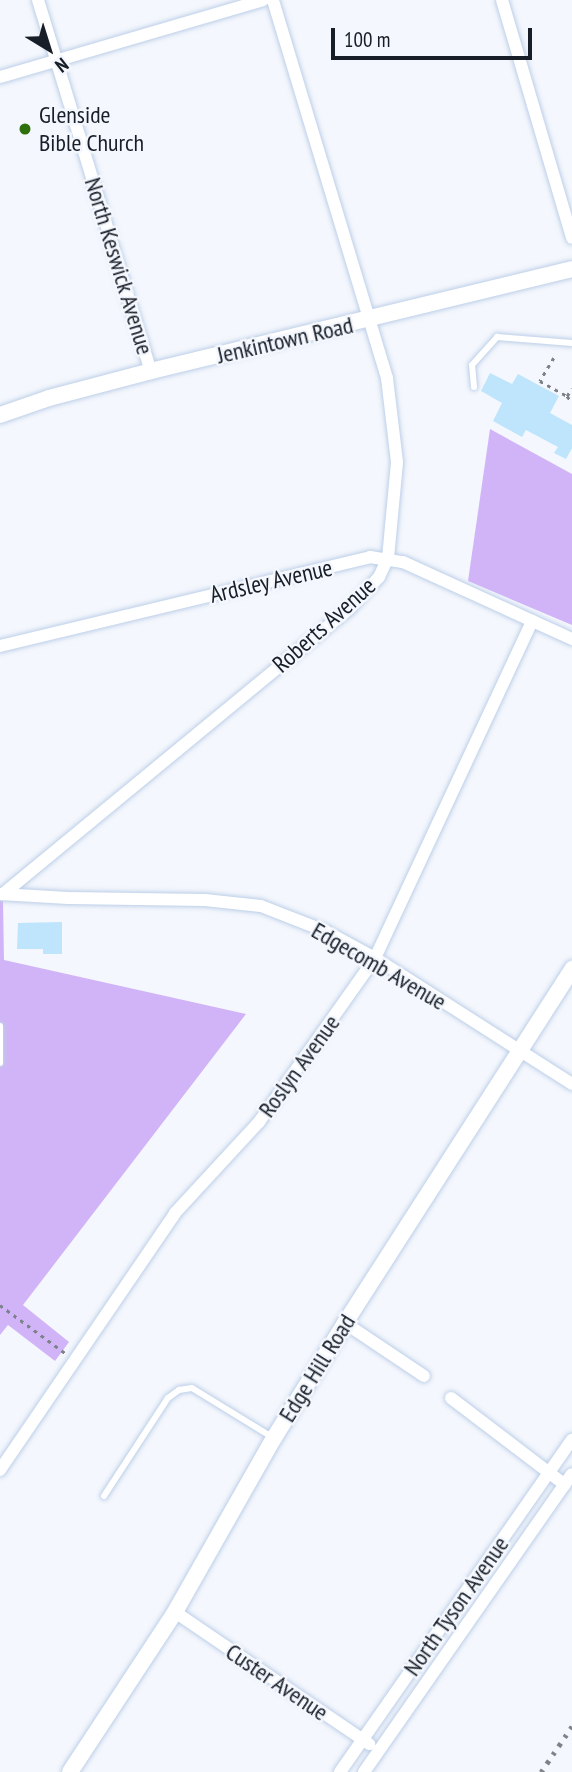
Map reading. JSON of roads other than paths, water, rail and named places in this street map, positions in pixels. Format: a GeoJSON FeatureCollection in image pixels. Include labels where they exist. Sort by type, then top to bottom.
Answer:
{"type":"FeatureCollection","features":[{"type":"Feature","properties":{"kind":"street","name":"North Keswick Avenue"},"geometry":{"type":"LineString","coordinates":[[38,0],[151,371]]}},
{"type":"Feature","properties":{"kind":"street"},"geometry":{"type":"LineString","coordinates":[[0,77],[263,0]]}},
{"type":"Feature","properties":{"kind":"street","name":"Roberts Avenue"},"geometry":{"type":"LineString","coordinates":[[2,894],[350,608],[379,577],[388,558],[397,462],[387,378],[372,320],[273,0]]}},
{"type":"Feature","properties":{"kind":"street"},"geometry":{"type":"LineString","coordinates":[[502,0],[572,238]]}},
{"type":"Feature","properties":{"kind":"street","name":"Jenkintown Road"},"geometry":{"type":"LineString","coordinates":[[0,415],[49,398],[151,371],[372,320],[572,269]]}},
{"type":"Feature","properties":{"kind":"street","name":"Ardsley Avenue"},"geometry":{"type":"LineString","coordinates":[[0,646],[369,557],[388,558],[572,639]]}},
{"type":"Feature","properties":{"kind":"street","name":"Roslyn Avenue"},"geometry":{"type":"LineString","coordinates":[[0,1470],[175,1213],[259,1122],[375,958],[532,621]]}},
{"type":"Feature","properties":{"kind":"street","name":"Edgecomb Avenue"},"geometry":{"type":"LineString","coordinates":[[2,894],[205,900],[261,906],[325,931],[375,958],[572,1084]]}},
{"type":"Feature","properties":{"kind":"street","name":"Edge Hill Road"},"geometry":{"type":"LineString","coordinates":[[70,1772],[175,1612],[274,1438],[345,1323],[572,969]]}},
{"type":"Feature","properties":{"kind":"street"},"geometry":{"type":"LineString","coordinates":[[345,1323],[424,1376]]}},
{"type":"Feature","properties":{"kind":"street"},"geometry":{"type":"LineString","coordinates":[[451,1398],[549,1473],[568,1480]]}},
{"type":"Feature","properties":{"kind":"street","name":"North Tyson Avenue"},"geometry":{"type":"LineString","coordinates":[[340,1772],[572,1440]]}},
{"type":"Feature","properties":{"kind":"street","name":"North Tyson Avenue"},"geometry":{"type":"LineString","coordinates":[[364,1772],[568,1480]]}},
{"type":"Feature","properties":{"kind":"street","name":"Custer Avenue"},"geometry":{"type":"LineString","coordinates":[[175,1612],[379,1751]]}},
{"type":"Feature","properties":{"kind":"lane"},"geometry":{"type":"LineString","coordinates":[[474,387],[472,365],[497,337],[572,344]]}},
{"type":"Feature","properties":{"kind":"lane"},"geometry":{"type":"LineString","coordinates":[[0,1026],[0,1063]]}},
{"type":"Feature","properties":{"kind":"lane"},"geometry":{"type":"LineString","coordinates":[[104,1496],[168,1398],[179,1390],[192,1388],[274,1438]]}},
{"type":"Feature","properties":{"kind":"railway"},"geometry":{"type":"LineString","coordinates":[[541,1772],[572,1726]]}},
{"type":"Feature","properties":{"kind":"place","name":"Glenside Bible Church"},"geometry":{"type":"Point","coordinates":[25,129]}}]}
